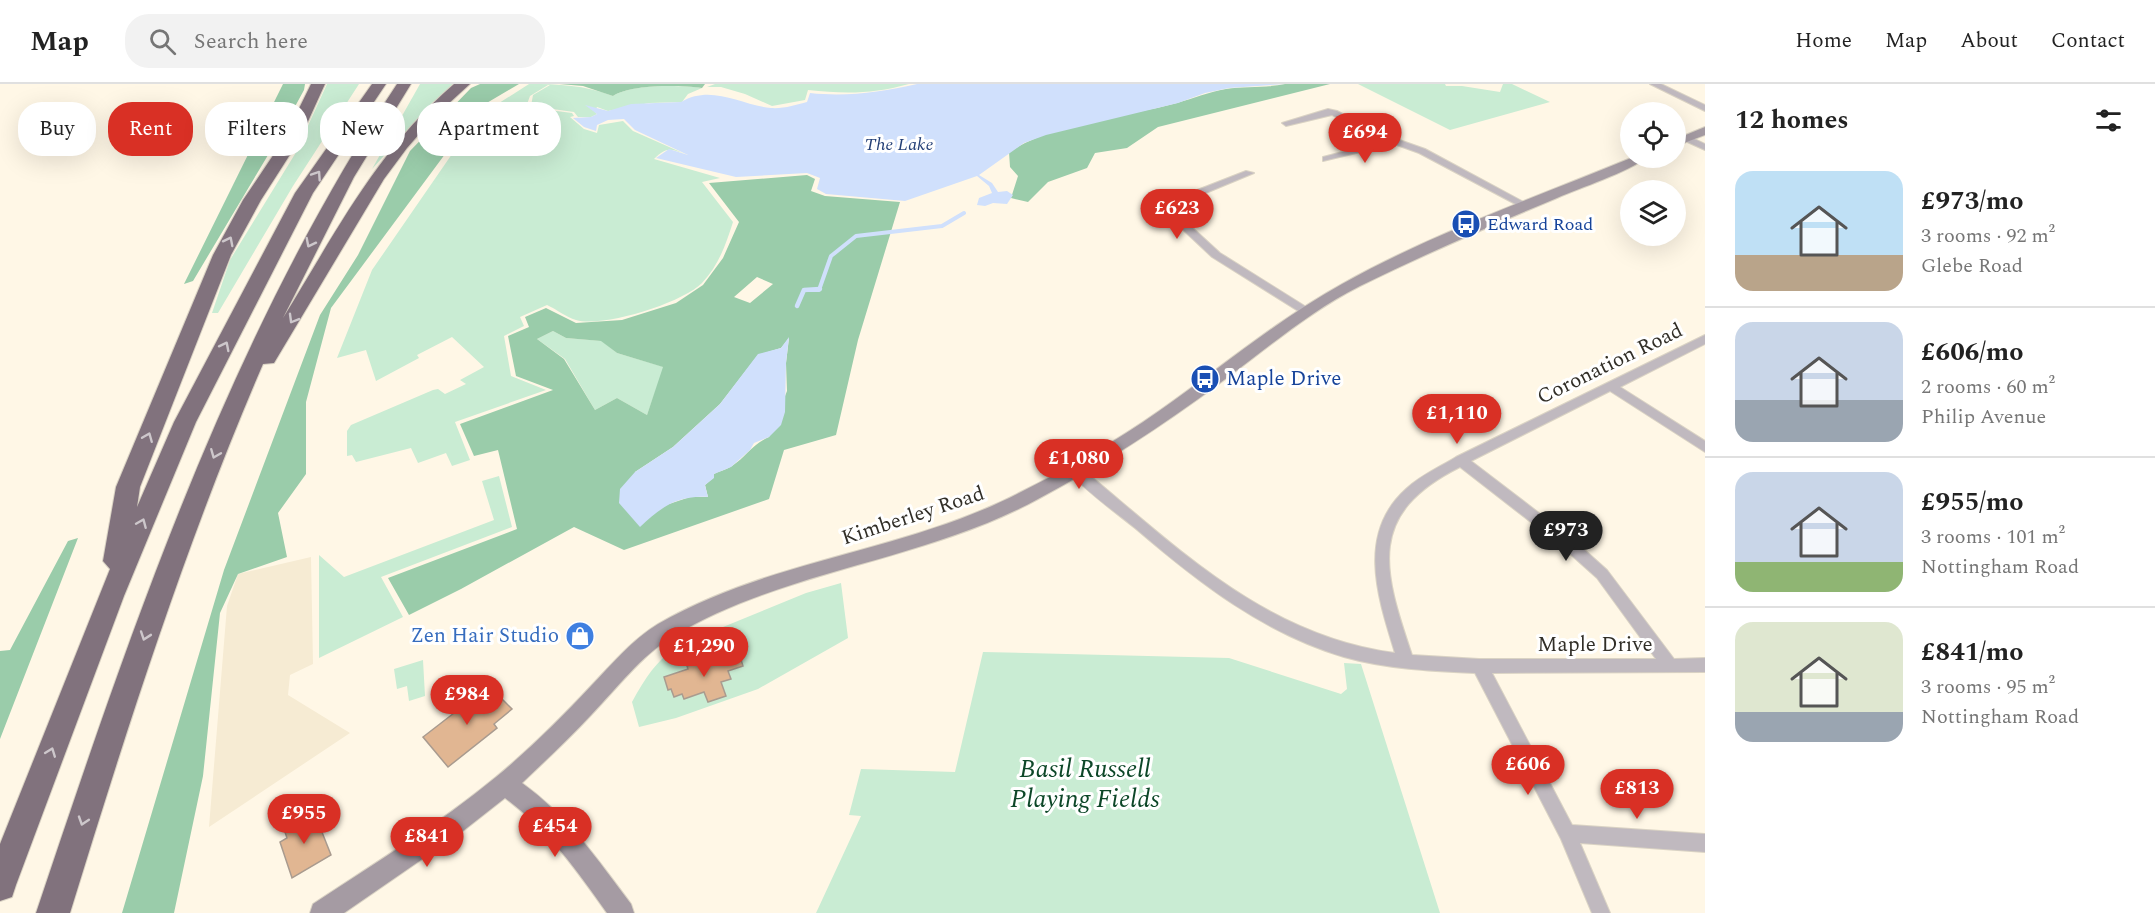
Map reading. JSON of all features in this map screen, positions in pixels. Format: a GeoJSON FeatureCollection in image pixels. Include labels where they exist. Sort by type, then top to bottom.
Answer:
{"type":"FeatureCollection","features":[{"type":"Feature","properties":{"kind":"highway"},"geometry":{"type":"LineString","coordinates":[[111,596],[128,487],[222,255],[252,200],[292,139],[318,84]]}},
{"type":"Feature","properties":{"kind":"highway"},"geometry":{"type":"LineString","coordinates":[[0,885],[111,596],[185,422],[304,193],[379,84]]}},
{"type":"Feature","properties":{"kind":"highway"},"geometry":{"type":"LineString","coordinates":[[53,913],[146,633],[236,400],[291,280],[338,188],[404,84]]}},
{"type":"Feature","properties":{"kind":"highway"},"geometry":{"type":"LineString","coordinates":[[236,400],[288,329],[375,179],[413,131],[464,84]]}},
{"type":"Feature","properties":{"kind":"street"},"geometry":{"type":"LineString","coordinates":[[1654,84],[1705,108]]}},
{"type":"Feature","properties":{"kind":"street"},"geometry":{"type":"LineString","coordinates":[[1286,123],[1328,112],[1334,113],[1371,133],[1422,151],[1526,206]]}},
{"type":"Feature","properties":{"kind":"street"},"geometry":{"type":"LineString","coordinates":[[1686,138],[1705,130]]}},
{"type":"Feature","properties":{"kind":"street"},"geometry":{"type":"LineString","coordinates":[[1326,159],[1396,141]]}},
{"type":"Feature","properties":{"kind":"street"},"geometry":{"type":"LineString","coordinates":[[1686,141],[1705,147]]}},
{"type":"Feature","properties":{"kind":"street","name":"Kimberley Road"},"geometry":{"type":"LineString","coordinates":[[322,913],[455,823],[505,784],[571,722],[642,647],[662,632],[693,615],[737,597],[804,574],[904,546],[968,524],[1022,500],[1076,471],[1161,418],[1307,312],[1347,287],[1387,267],[1620,166]]}},
{"type":"Feature","properties":{"kind":"street"},"geometry":{"type":"LineString","coordinates":[[1249,173],[1167,205],[1167,210],[1216,255],[1307,312]]}},
{"type":"Feature","properties":{"kind":"street","name":"Coronation Road"},"geometry":{"type":"LineString","coordinates":[[1406,662],[1382,588],[1380,561],[1384,533],[1391,514],[1417,484],[1705,339]]}},
{"type":"Feature","properties":{"kind":"street"},"geometry":{"type":"LineString","coordinates":[[1610,386],[1705,447]]}},
{"type":"Feature","properties":{"kind":"street"},"geometry":{"type":"LineString","coordinates":[[1461,460],[1564,540],[1602,574],[1670,666]]}},
{"type":"Feature","properties":{"kind":"street","name":"Maple Drive"},"geometry":{"type":"LineString","coordinates":[[1076,471],[1183,560],[1240,602],[1284,628],[1328,645],[1406,662],[1480,666],[1705,665]]}},
{"type":"Feature","properties":{"kind":"street"},"geometry":{"type":"LineString","coordinates":[[1480,666],[1567,833],[1601,913]]}},
{"type":"Feature","properties":{"kind":"street"},"geometry":{"type":"LineString","coordinates":[[505,784],[540,810],[570,842],[622,913]]}},
{"type":"Feature","properties":{"kind":"street"},"geometry":{"type":"LineString","coordinates":[[1567,833],[1705,843]]}},
{"type":"Feature","properties":{"kind":"shaded area"},"geometry":{"type":"Polygon","coordinates":[[[311,557],[313,664],[290,675],[288,695],[350,733],[209,827],[227,606],[238,574],[311,557]]]}},
{"type":"Feature","properties":{"kind":"green space"},"geometry":{"type":"Polygon","coordinates":[[[283,84],[305,84],[297,102],[274,102],[283,84]]]}},
{"type":"Feature","properties":{"kind":"green space"},"geometry":{"type":"Polygon","coordinates":[[[327,84],[359,84],[347,102],[320,102],[320,144],[218,313],[212,313],[230,260],[294,156],[308,156],[308,126],[327,84]]]}},
{"type":"Feature","properties":{"kind":"green space"},"geometry":{"type":"Polygon","coordinates":[[[420,84],[455,84],[433,102],[417,102],[417,120],[405,133],[405,111],[420,84]]]}},
{"type":"Feature","properties":{"kind":"green space"},"geometry":{"type":"Polygon","coordinates":[[[480,84],[519,84],[488,102],[457,102],[471,88],[480,84]]]}},
{"type":"Feature","properties":{"kind":"green space"},"geometry":{"type":"Polygon","coordinates":[[[529,84],[551,84],[592,89],[613,96],[643,87],[702,88],[688,94],[682,102],[649,103],[608,111],[597,107],[595,112],[597,114],[591,117],[578,117],[574,112],[561,110],[561,102],[532,102],[533,95],[550,85],[530,96],[528,102],[501,102],[529,84]]]}},
{"type":"Feature","properties":{"kind":"green space"},"geometry":{"type":"Polygon","coordinates":[[[559,84],[705,84],[702,88],[643,87],[613,96],[583,86],[559,84]]]}},
{"type":"Feature","properties":{"kind":"green space"},"geometry":{"type":"Polygon","coordinates":[[[715,84],[909,84],[883,90],[859,92],[808,90],[805,100],[772,106],[745,94],[721,87],[707,87],[715,84]]]}},
{"type":"Feature","properties":{"kind":"green space"},"geometry":{"type":"Polygon","coordinates":[[[1285,84],[1330,84],[1158,127],[1127,148],[1095,153],[1087,168],[1048,182],[1028,202],[1011,198],[1018,176],[1010,167],[1009,152],[1048,133],[1177,103],[1220,90],[1285,84]]]}},
{"type":"Feature","properties":{"kind":"green space"},"geometry":{"type":"Polygon","coordinates":[[[1358,84],[1445,84],[1446,86],[1500,92],[1503,84],[1512,84],[1550,102],[1450,130],[1358,84]]]}},
{"type":"Feature","properties":{"kind":"green space"},"geometry":{"type":"Polygon","coordinates":[[[561,112],[572,113],[574,116],[570,117],[584,129],[597,133],[599,125],[623,121],[633,131],[685,154],[668,150],[654,159],[720,178],[702,182],[733,222],[721,254],[708,276],[692,291],[678,298],[642,312],[588,322],[572,319],[547,305],[520,317],[524,326],[504,336],[511,376],[546,390],[455,422],[470,460],[452,466],[446,453],[418,463],[411,448],[356,462],[352,455],[347,456],[347,431],[351,425],[433,390],[438,389],[445,394],[466,384],[460,380],[484,367],[452,337],[417,355],[419,358],[376,381],[366,350],[337,358],[372,270],[451,156],[561,156],[561,112]]]}},
{"type":"Feature","properties":{"kind":"green space"},"geometry":{"type":"Polygon","coordinates":[[[417,144],[417,156],[444,156],[331,308],[306,402],[306,474],[278,513],[287,557],[238,574],[220,613],[203,776],[174,913],[122,913],[224,570],[320,315],[358,255],[410,151],[417,144]]]}},
{"type":"Feature","properties":{"kind":"green space"},"geometry":{"type":"Polygon","coordinates":[[[247,156],[267,156],[193,281],[184,284],[247,156]]]}},
{"type":"Feature","properties":{"kind":"green space"},"geometry":{"type":"Polygon","coordinates":[[[379,156],[384,156],[372,169],[379,156]]]}},
{"type":"Feature","properties":{"kind":"green space"},"geometry":{"type":"Polygon","coordinates":[[[807,175],[815,179],[811,191],[825,196],[900,202],[858,340],[836,435],[784,450],[769,499],[624,550],[574,527],[409,615],[388,578],[517,529],[498,450],[474,456],[460,424],[553,390],[516,376],[508,336],[529,327],[525,317],[546,308],[576,323],[622,320],[676,303],[703,285],[723,258],[739,222],[709,183],[807,175]],[[757,277],[734,297],[750,303],[773,284],[757,277]],[[553,331],[537,339],[564,359],[595,410],[617,398],[647,415],[663,367],[617,353],[601,341],[566,338],[553,331]],[[789,338],[781,348],[758,355],[720,404],[673,447],[635,472],[663,506],[690,497],[708,497],[705,485],[714,474],[732,466],[769,437],[787,391],[786,363],[789,338]]]}},
{"type":"Feature","properties":{"kind":"green space"},"geometry":{"type":"Polygon","coordinates":[[[553,331],[566,338],[602,341],[617,353],[664,367],[647,415],[617,398],[595,410],[565,359],[537,339],[553,331]]]}},
{"type":"Feature","properties":{"kind":"green space"},"geometry":{"type":"Polygon","coordinates":[[[499,476],[512,527],[381,577],[403,617],[319,658],[319,555],[344,577],[494,520],[482,481],[499,476]]]}},
{"type":"Feature","properties":{"kind":"green space"},"geometry":{"type":"Polygon","coordinates":[[[78,538],[0,739],[0,651],[10,650],[68,541],[78,538]]]}},
{"type":"Feature","properties":{"kind":"green space"},"geometry":{"type":"Polygon","coordinates":[[[841,583],[848,638],[758,689],[676,718],[639,727],[632,702],[652,670],[679,645],[806,593],[841,583]]]}},
{"type":"Feature","properties":{"kind":"green space","name":"Basil Russell Playing Fields"},"geometry":{"type":"Polygon","coordinates":[[[983,652],[1229,658],[1341,694],[1347,689],[1344,663],[1361,664],[1440,913],[816,913],[861,816],[849,815],[861,769],[955,772],[983,652]]]}},
{"type":"Feature","properties":{"kind":"green space"},"geometry":{"type":"Polygon","coordinates":[[[423,660],[425,696],[409,701],[407,686],[397,689],[394,669],[423,660]]]}},
{"type":"Feature","properties":{"kind":"water","name":"The Lake"},"geometry":{"type":"Polygon","coordinates":[[[917,84],[1285,84],[1229,88],[1205,93],[1178,103],[1046,135],[1024,143],[979,175],[992,183],[998,192],[1007,191],[1013,195],[1007,204],[993,203],[985,206],[977,205],[979,198],[992,193],[989,186],[977,176],[905,201],[826,194],[817,189],[820,178],[807,173],[736,177],[656,158],[669,149],[688,155],[635,130],[624,119],[608,120],[597,125],[596,131],[584,127],[573,118],[591,117],[597,114],[585,105],[608,111],[631,104],[681,102],[692,97],[715,95],[760,106],[780,108],[807,102],[810,93],[864,93],[917,84]]]}},
{"type":"Feature","properties":{"kind":"water"},"geometry":{"type":"Polygon","coordinates":[[[789,337],[785,412],[781,425],[769,437],[754,443],[750,450],[731,467],[714,474],[714,478],[705,485],[708,497],[679,500],[663,508],[640,527],[619,503],[620,489],[635,472],[673,447],[720,404],[758,354],[781,348],[789,337]]]}},
{"type":"Feature","properties":{"kind":"building"},"geometry":{"type":"Polygon","coordinates":[[[739,653],[743,666],[728,671],[731,679],[721,682],[726,696],[708,702],[704,692],[684,699],[682,694],[674,697],[671,689],[668,690],[664,677],[688,669],[687,666],[705,660],[739,653]]]}},
{"type":"Feature","properties":{"kind":"building"},"geometry":{"type":"Polygon","coordinates":[[[489,686],[512,709],[494,724],[497,728],[448,767],[423,737],[489,686]]]}},
{"type":"Feature","properties":{"kind":"building"},"geometry":{"type":"Polygon","coordinates":[[[314,812],[331,855],[292,878],[280,842],[287,838],[284,829],[314,812]]]}},
{"type":"Feature","properties":{"kind":"waterway"},"geometry":{"type":"LineString","coordinates":[[819,289],[831,256],[856,236],[942,226],[964,213]]}},
{"type":"Feature","properties":{"kind":"waterway"},"geometry":{"type":"LineString","coordinates":[[804,290],[819,289]]}},
{"type":"Feature","properties":{"kind":"waterway"},"geometry":{"type":"LineString","coordinates":[[804,290],[819,289]]}},
{"type":"Feature","properties":{"kind":"waterway"},"geometry":{"type":"LineString","coordinates":[[797,306],[804,290]]}},
{"type":"Feature","properties":{"kind":"place","name":"Edward Road"},"geometry":{"type":"Point","coordinates":[1466,224]}},
{"type":"Feature","properties":{"kind":"place","name":"Maple Drive"},"geometry":{"type":"Point","coordinates":[1205,379]}},
{"type":"Feature","properties":{"kind":"place","name":"Zen Hair Studio"},"geometry":{"type":"Point","coordinates":[580,636]}}]}
